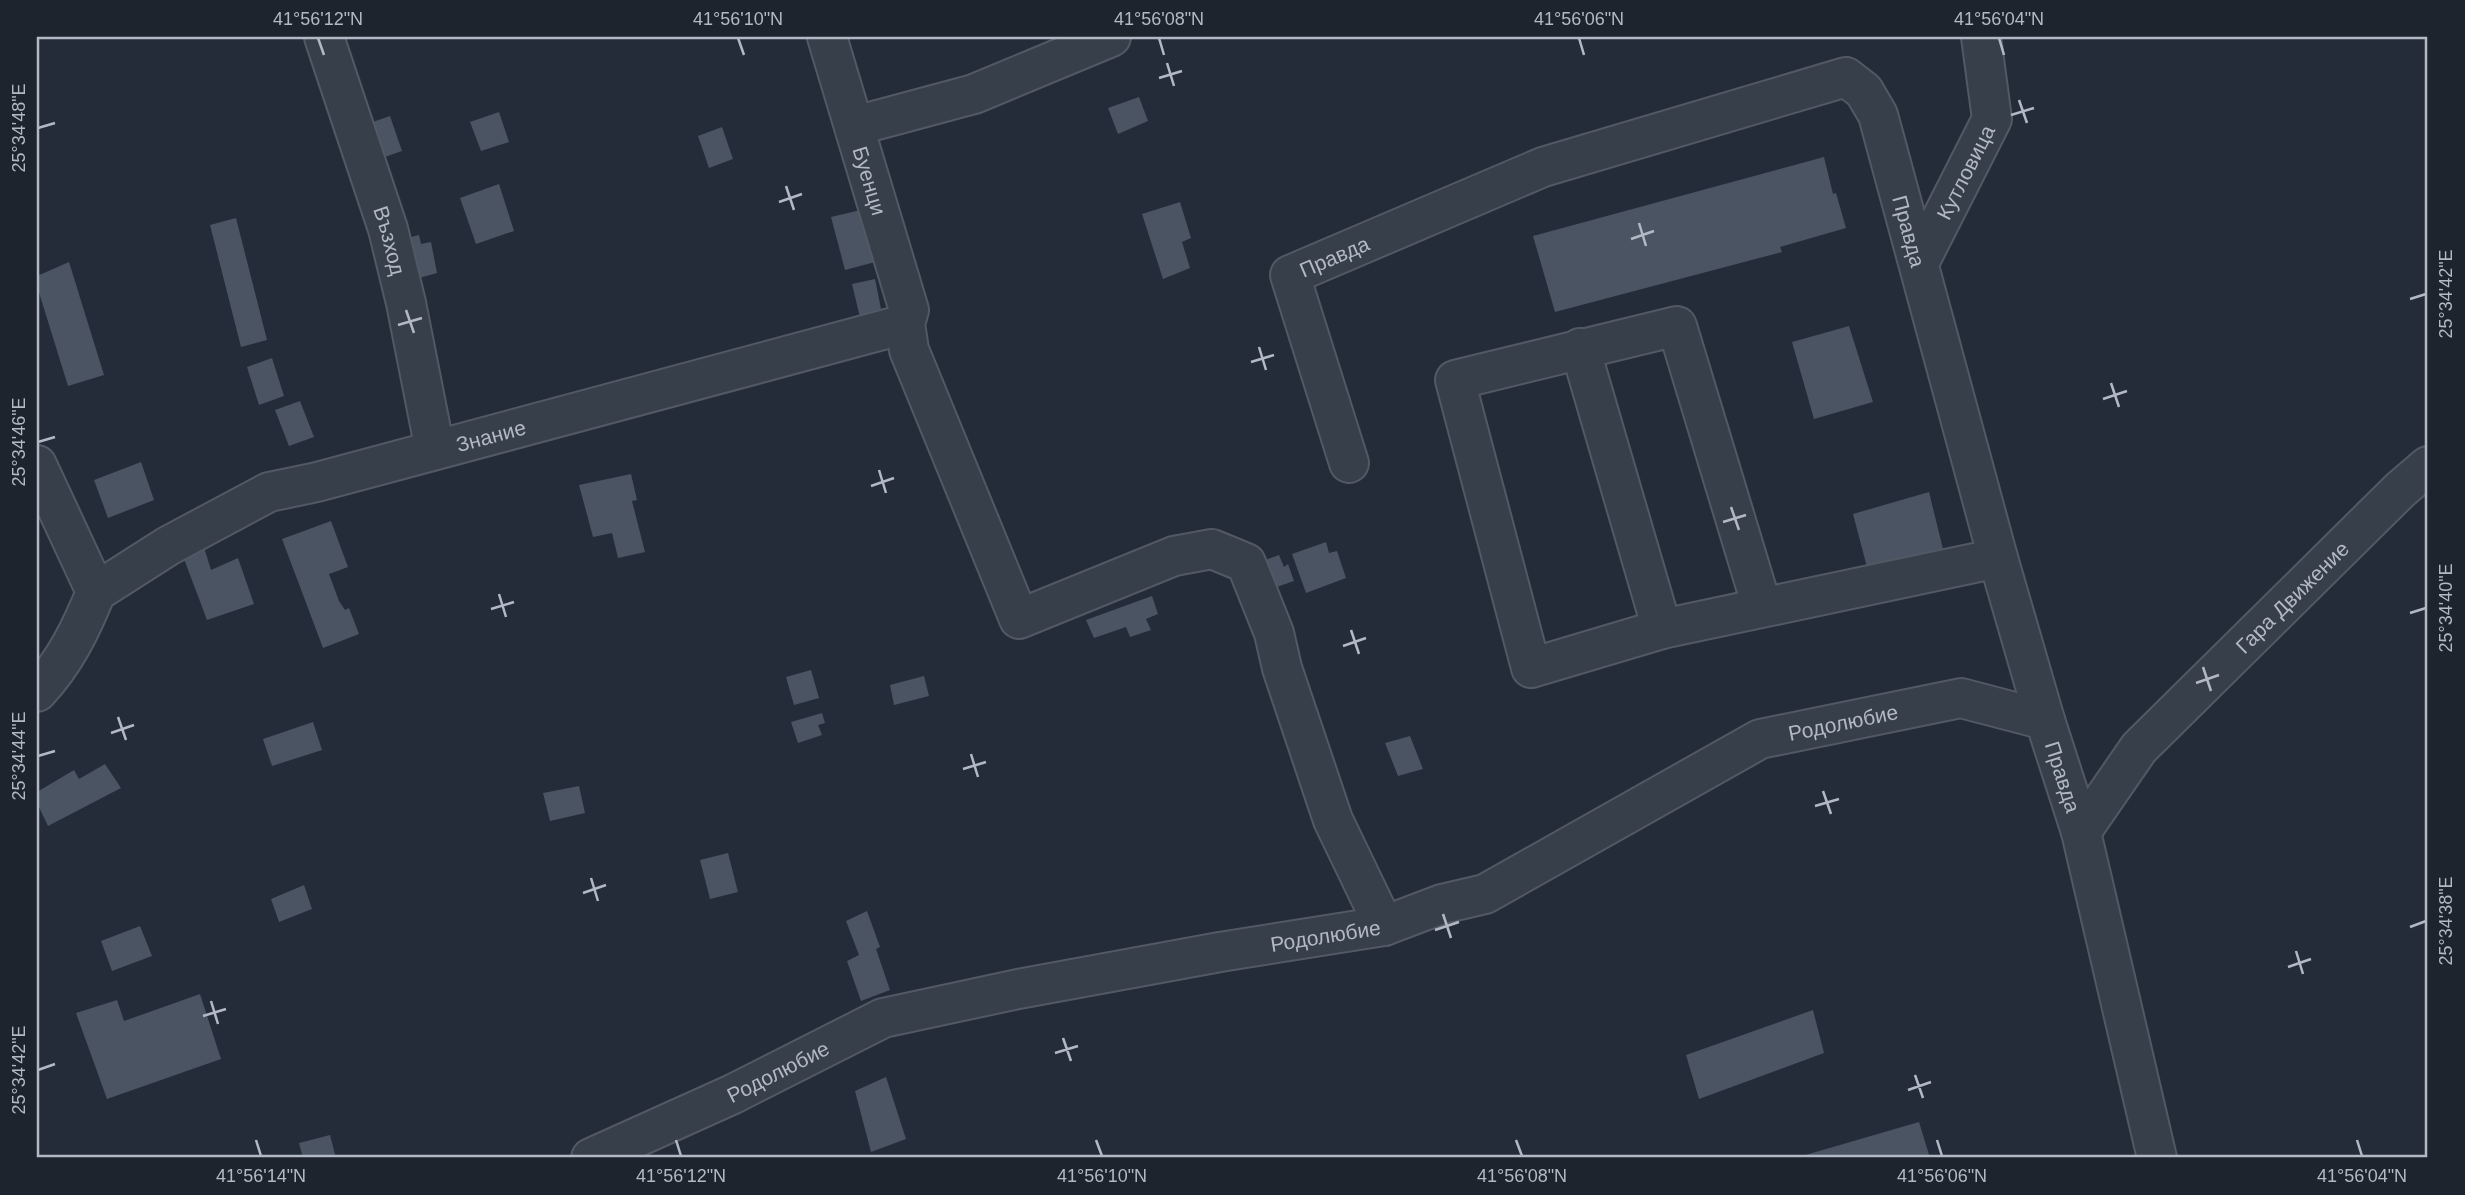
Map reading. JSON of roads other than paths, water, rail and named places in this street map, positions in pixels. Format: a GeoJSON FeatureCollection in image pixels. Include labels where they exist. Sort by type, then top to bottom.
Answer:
{"type":"FeatureCollection","features":[{"type":"Feature","properties":{"kind":"street","name":"Възход"},"geometry":{"type":"LineString","coordinates":[[324,37],[388,229],[406,303],[435,450]]}},
{"type":"Feature","properties":{"kind":"street","name":"Буенци"},"geometry":{"type":"LineString","coordinates":[[827,37],[909,310],[905,324],[909,350],[1019,619],[1174,556],[1212,549],[1246,563],[1273,633],[1333,820],[1384,926]]}},
{"type":"Feature","properties":{"kind":"street"},"geometry":{"type":"LineString","coordinates":[[855,126],[974,94],[1111,37]]}},
{"type":"Feature","properties":{"kind":"street","name":"Кутловица"},"geometry":{"type":"LineString","coordinates":[[1919,262],[1992,119],[1981,37]]}},
{"type":"Feature","properties":{"kind":"street","name":"Правда"},"geometry":{"type":"LineString","coordinates":[[1349,463],[1290,275],[1544,167],[1846,77],[1864,91],[1878,115],[1998,558],[2081,832],[2157,1158]]}},
{"type":"Feature","properties":{"kind":"street","name":"Знание"},"geometry":{"type":"LineString","coordinates":[[96,592],[168,546],[269,492],[317,482],[905,324]]}},
{"type":"Feature","properties":{"kind":"street"},"geometry":{"type":"LineString","coordinates":[[1762,607],[1677,326],[1455,380],[1531,668],[1662,629],[1998,558]]}},
{"type":"Feature","properties":{"kind":"street"},"geometry":{"type":"LineString","coordinates":[[1580,348],[1662,629]]}},
{"type":"Feature","properties":{"kind":"street"},"geometry":{"type":"LineString","coordinates":[[37,465],[96,592],[80,631],[64,659],[37,692]]}},
{"type":"Feature","properties":{"kind":"street","name":"Гара Движение"},"geometry":{"type":"LineString","coordinates":[[2081,832],[2139,748],[2400,490],[2428,466]]}},
{"type":"Feature","properties":{"kind":"street","name":"Родолюбие"},"geometry":{"type":"LineString","coordinates":[[591,1158],[733,1094],[883,1018],[1072,979],[1384,926],[1442,904],[1485,894],[1760,739],[1961,698],[2045,720]]}}]}
